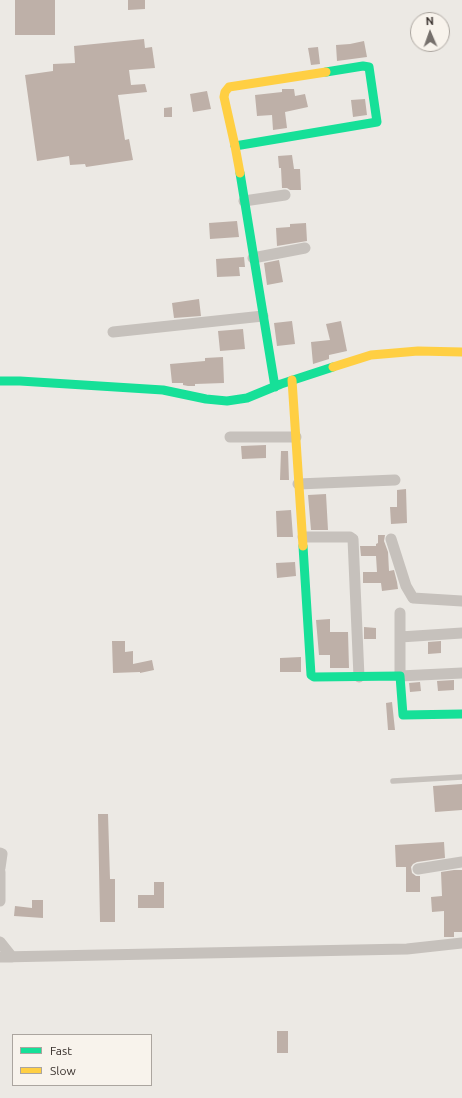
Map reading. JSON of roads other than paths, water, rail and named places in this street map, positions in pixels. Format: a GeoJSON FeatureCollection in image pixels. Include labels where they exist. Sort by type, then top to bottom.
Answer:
{"type":"FeatureCollection","features":[{"type":"Feature","properties":{"kind":"street"},"geometry":{"type":"LineString","coordinates":[[235,146],[377,122],[369,67],[363,66],[229,87],[225,92],[224,97],[235,146],[275,387]]}},
{"type":"Feature","properties":{"kind":"street"},"geometry":{"type":"LineString","coordinates":[[244,201],[285,194]]}},
{"type":"Feature","properties":{"kind":"street"},"geometry":{"type":"LineString","coordinates":[[253,258],[305,248]]}},
{"type":"Feature","properties":{"kind":"street"},"geometry":{"type":"LineString","coordinates":[[113,332],[263,316]]}},
{"type":"Feature","properties":{"kind":"street"},"geometry":{"type":"LineString","coordinates":[[0,381],[164,390],[206,399],[227,401],[247,398],[292,380],[371,355],[418,351],[462,352]]}},
{"type":"Feature","properties":{"kind":"street"},"geometry":{"type":"LineString","coordinates":[[292,380],[311,675],[314,678],[462,673]]}},
{"type":"Feature","properties":{"kind":"street"},"geometry":{"type":"LineString","coordinates":[[230,437],[296,437]]}},
{"type":"Feature","properties":{"kind":"street"},"geometry":{"type":"LineString","coordinates":[[298,484],[395,480]]}},
{"type":"Feature","properties":{"kind":"street"},"geometry":{"type":"LineString","coordinates":[[303,537],[350,537],[353,540],[359,677]]}},
{"type":"Feature","properties":{"kind":"street"},"geometry":{"type":"LineString","coordinates":[[391,539],[406,586],[413,598],[462,601]]}},
{"type":"Feature","properties":{"kind":"street"},"geometry":{"type":"LineString","coordinates":[[400,613],[400,676],[403,715],[462,714]]}},
{"type":"Feature","properties":{"kind":"street"},"geometry":{"type":"LineString","coordinates":[[400,637],[462,633]]}},
{"type":"Feature","properties":{"kind":"street"},"geometry":{"type":"LineString","coordinates":[[0,853],[2,854],[0,868]]}},
{"type":"Feature","properties":{"kind":"street"},"geometry":{"type":"LineString","coordinates":[[418,869],[462,862]]}},
{"type":"Feature","properties":{"kind":"street"},"geometry":{"type":"LineString","coordinates":[[0,872],[0,901]]}},
{"type":"Feature","properties":{"kind":"street"},"geometry":{"type":"LineString","coordinates":[[0,942],[12,957]]}},
{"type":"Feature","properties":{"kind":"street"},"geometry":{"type":"LineString","coordinates":[[0,957],[407,949],[462,943]]}},
{"type":"Feature","properties":{"kind":"lane"},"geometry":{"type":"LineString","coordinates":[[394,781],[462,777]]}}]}
